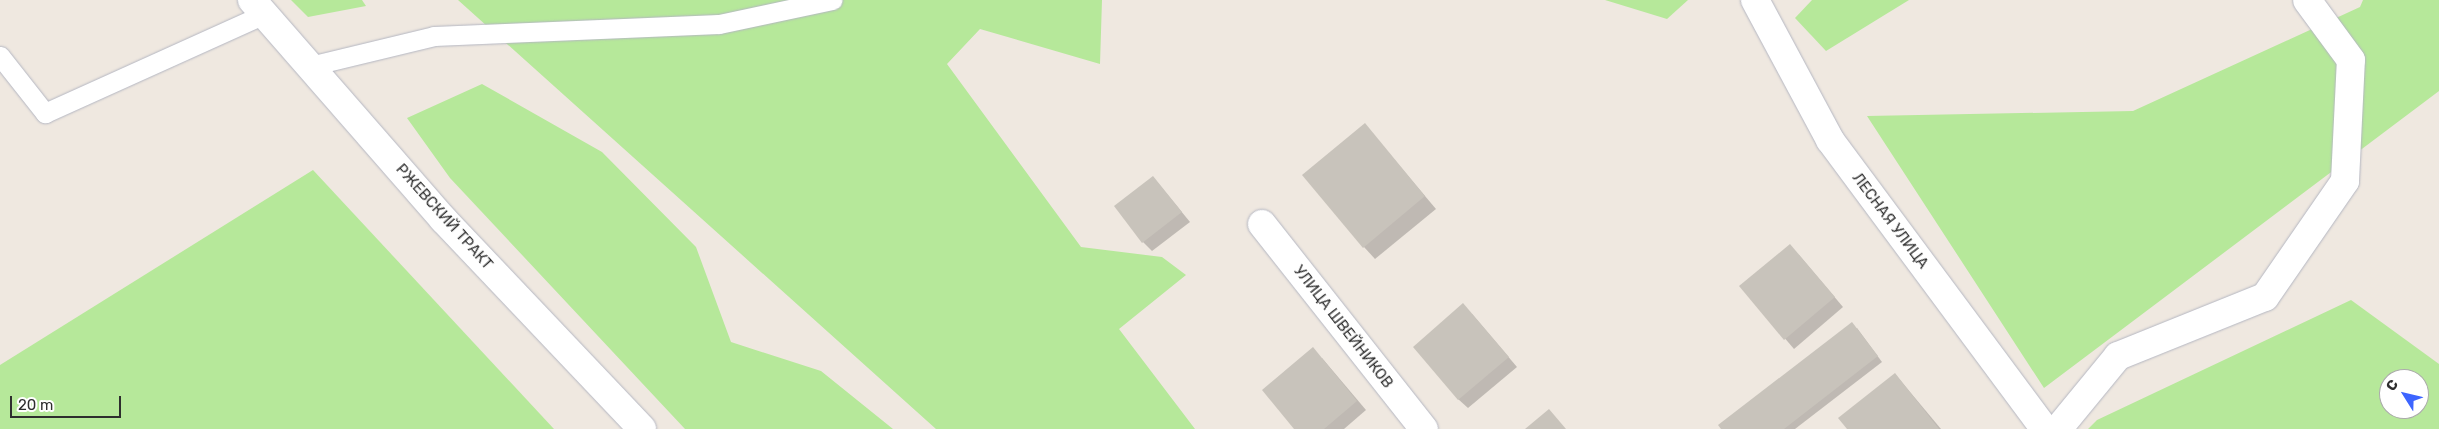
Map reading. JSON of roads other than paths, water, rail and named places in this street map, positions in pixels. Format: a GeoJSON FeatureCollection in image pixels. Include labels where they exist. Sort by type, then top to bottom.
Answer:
{"type":"FeatureCollection","features":[{"type":"Feature","properties":{"kind":"street","name":"ЛЕСНАЯ УЛИЦА"},"geometry":{"type":"LineString","coordinates":[[1755,0],[1830,140],[2045,429]]}},
{"type":"Feature","properties":{"kind":"street"},"geometry":{"type":"LineString","coordinates":[[2058,429],[2118,356],[2265,297],[2345,181],[2351,60],[2307,0]]}},
{"type":"Feature","properties":{"kind":"street","name":"РЖЕВСКИЙ ТРАКТ"},"geometry":{"type":"LineString","coordinates":[[258,7],[444,219],[642,429]]}},
{"type":"Feature","properties":{"kind":"street","name":"УЛИЦА ШВЕЙНИКОВ"},"geometry":{"type":"LineString","coordinates":[[1262,224],[1424,429]]}},
{"type":"Feature","properties":{"kind":"lane"},"geometry":{"type":"LineString","coordinates":[[310,66],[434,36],[719,24],[832,0]]}},
{"type":"Feature","properties":{"kind":"lane"},"geometry":{"type":"LineString","coordinates":[[0,56],[46,113],[258,7]]}}]}
